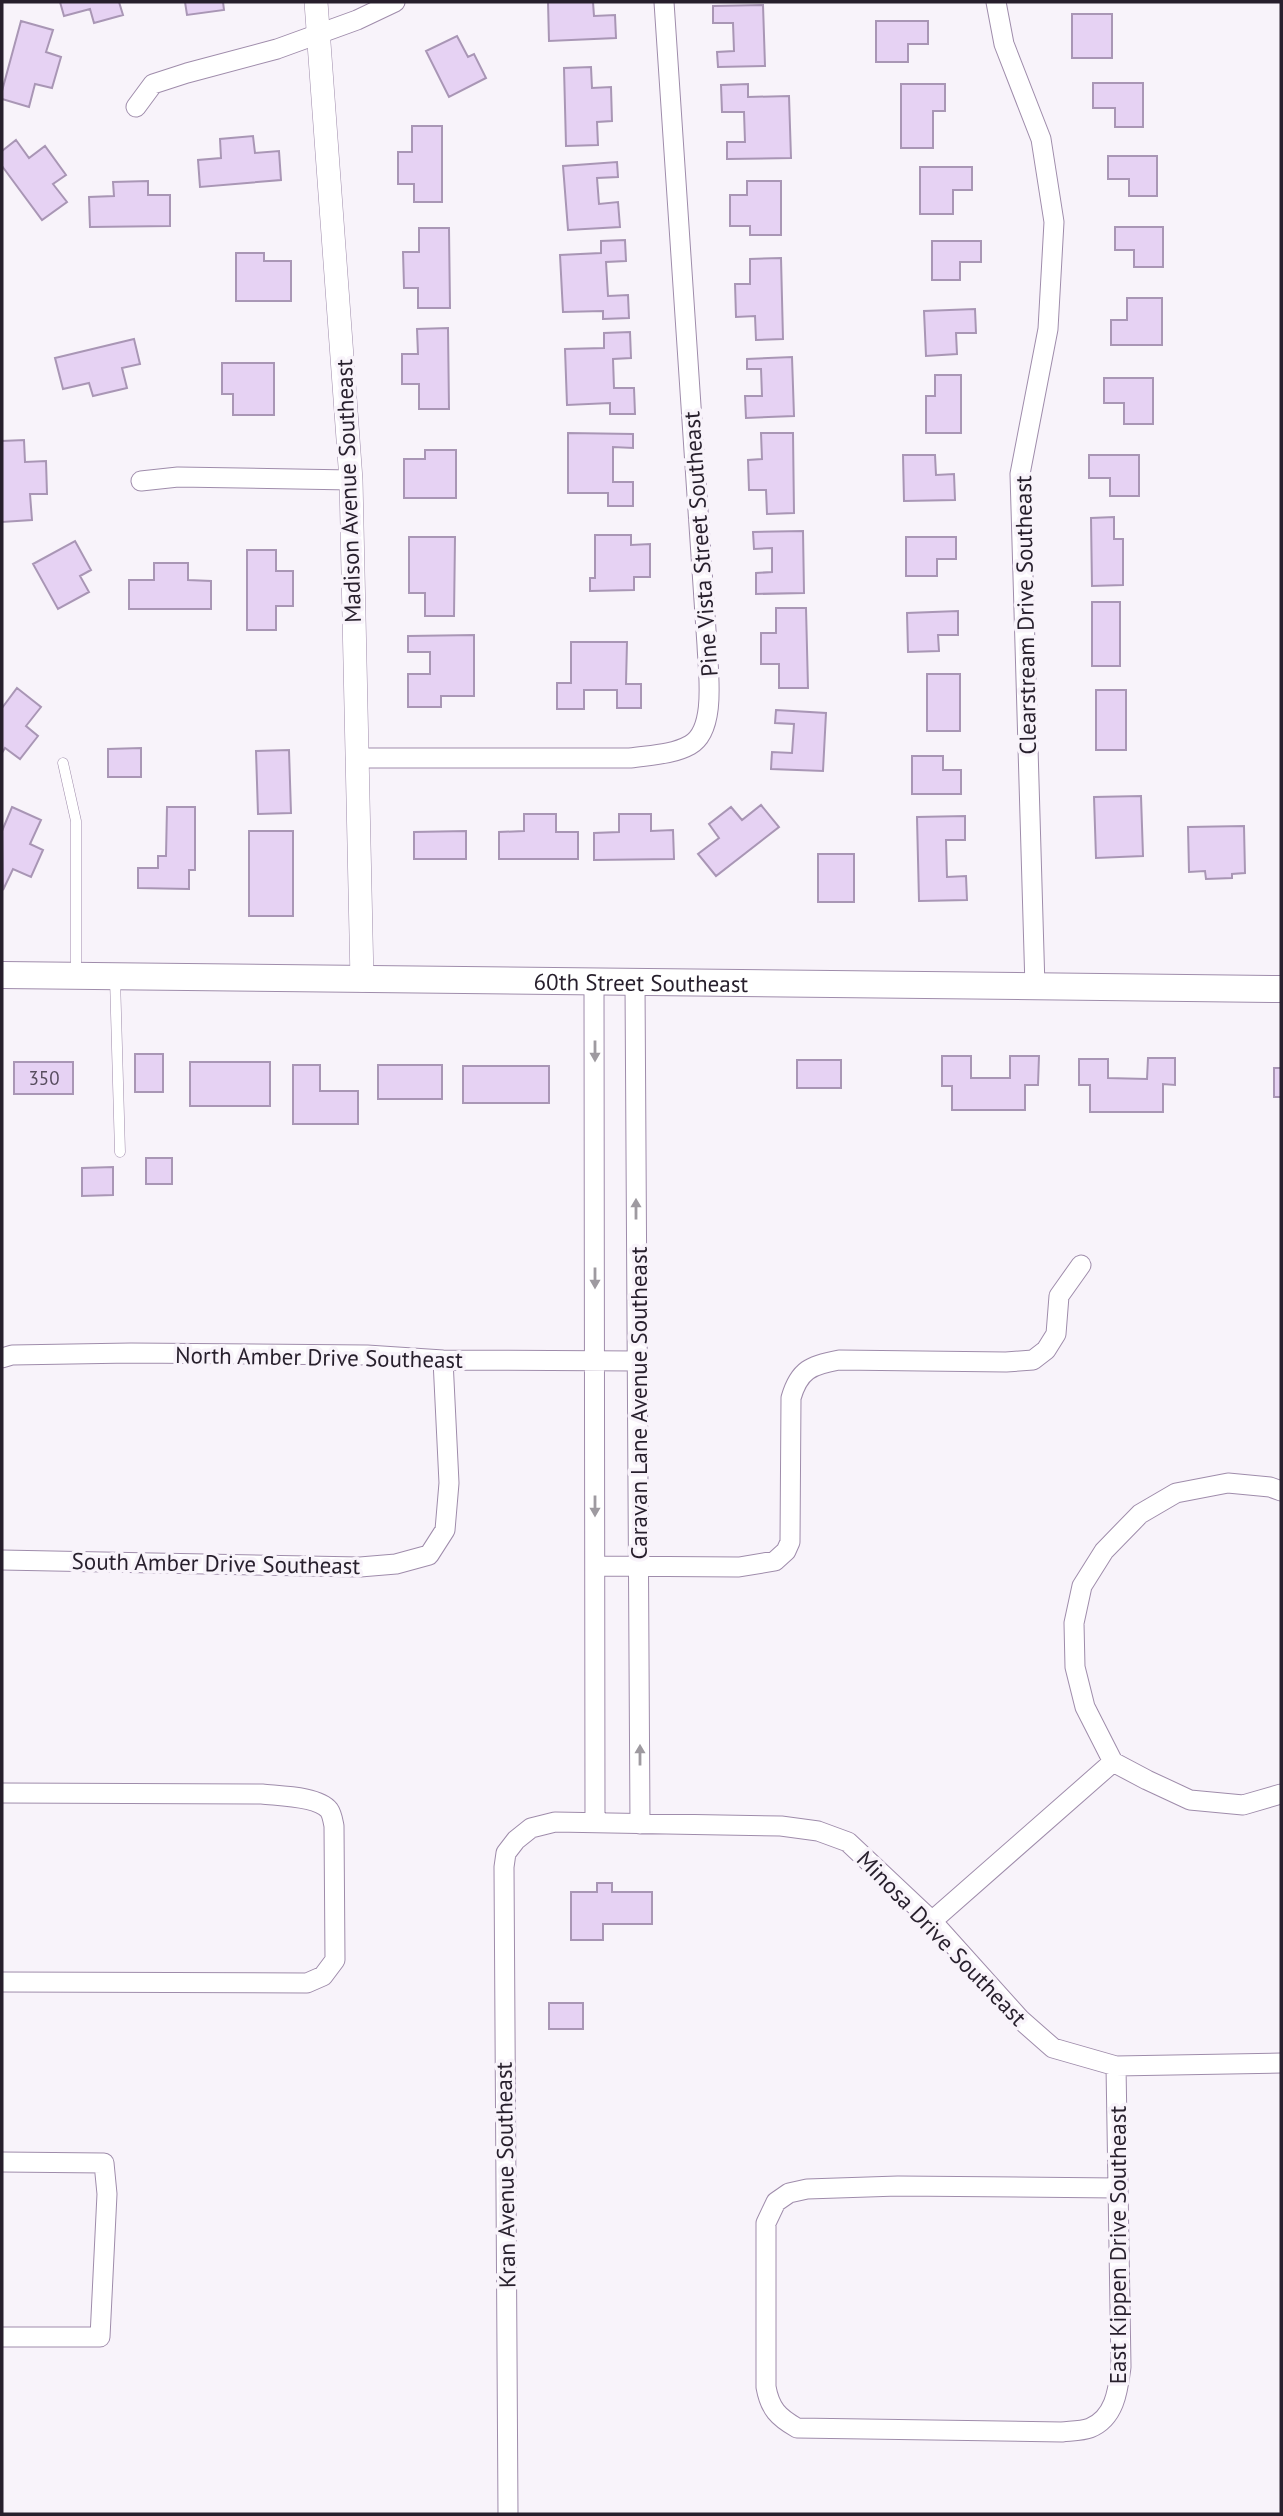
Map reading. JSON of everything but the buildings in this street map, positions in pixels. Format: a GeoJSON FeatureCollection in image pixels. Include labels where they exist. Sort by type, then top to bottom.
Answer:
{"type":"FeatureCollection","features":[{"type":"Feature","properties":{"kind":"main road","name":"60th Street Southeast"},"geometry":{"type":"LineString","coordinates":[[2,975],[1281,989]]}},
{"type":"Feature","properties":{"kind":"street","name":"Madison Avenue Southeast"},"geometry":{"type":"LineString","coordinates":[[316,2],[351,480],[362,980]]}},
{"type":"Feature","properties":{"kind":"street"},"geometry":{"type":"LineString","coordinates":[[136,107],[153,84],[277,50],[357,20],[395,2]]}},
{"type":"Feature","properties":{"kind":"street","name":"Pine Vista Street Southeast"},"geometry":{"type":"LineString","coordinates":[[356,758],[630,758],[670,753],[693,744],[707,722],[708,645],[664,2]]}},
{"type":"Feature","properties":{"kind":"street","name":"Clearstream Drive Southeast"},"geometry":{"type":"LineString","coordinates":[[996,2],[1004,44],[1041,139],[1054,222],[1048,329],[1020,474],[1035,987]]}},
{"type":"Feature","properties":{"kind":"street"},"geometry":{"type":"LineString","coordinates":[[141,481],[178,477],[351,480]]}},
{"type":"Feature","properties":{"kind":"street","name":"Caravan Lane Avenue Southeast"},"geometry":{"type":"LineString","coordinates":[[594,983],[595,1822]]}},
{"type":"Feature","properties":{"kind":"street","name":"Caravan Lane Avenue Southeast"},"geometry":{"type":"LineString","coordinates":[[635,983],[640,1824]]}},
{"type":"Feature","properties":{"kind":"street"},"geometry":{"type":"LineString","coordinates":[[595,1566],[739,1567],[775,1560],[790,1542],[791,1398],[795,1383],[805,1371],[819,1364],[839,1360],[1034,1360],[1046,1350],[1056,1334],[1059,1296],[1081,1265]]}},
{"type":"Feature","properties":{"kind":"street","name":"North Amber Drive Southeast"},"geometry":{"type":"LineString","coordinates":[[2,1359],[12,1355],[131,1353],[637,1361]]}},
{"type":"Feature","properties":{"kind":"street","name":"South Amber Drive Southeast"},"geometry":{"type":"LineString","coordinates":[[2,1560],[360,1567],[396,1564],[429,1555],[444,1530],[449,1483],[443,1360]]}},
{"type":"Feature","properties":{"kind":"street"},"geometry":{"type":"LineString","coordinates":[[1281,1491],[1270,1487],[1227,1483],[1176,1493],[1140,1514],[1104,1550],[1082,1586],[1074,1623],[1075,1667],[1085,1707],[1113,1762],[1190,1800],[1243,1805],[1281,1794]]}},
{"type":"Feature","properties":{"kind":"street"},"geometry":{"type":"LineString","coordinates":[[932,1921],[1113,1762]]}},
{"type":"Feature","properties":{"kind":"street"},"geometry":{"type":"LineString","coordinates":[[2,1793],[262,1794],[323,1804],[331,1812],[334,1826],[335,1960],[323,1976],[307,1983],[2,1982]]}},
{"type":"Feature","properties":{"kind":"street","name":"Minosa Drive Southeast"},"geometry":{"type":"LineString","coordinates":[[516,1840],[531,1828],[555,1822],[781,1826],[818,1831],[848,1842],[932,1921],[1021,2020],[1053,2048],[1116,2066],[1281,2063]]}},
{"type":"Feature","properties":{"kind":"street","name":"Kran Avenue Southeast"},"geometry":{"type":"LineString","coordinates":[[508,2514],[502,1910],[506,1853],[516,1840]]}},
{"type":"Feature","properties":{"kind":"street","name":"East Kippen Drive Southeast"},"geometry":{"type":"LineString","coordinates":[[1116,2066],[1121,2367],[1117,2398],[1104,2419],[1089,2429],[1062,2432],[797,2428],[778,2417],[769,2403],[766,2387],[766,2223],[776,2202],[789,2193],[807,2189],[898,2186],[1117,2188]]}},
{"type":"Feature","properties":{"kind":"street"},"geometry":{"type":"LineString","coordinates":[[2,2162],[104,2163],[107,2194],[100,2337],[2,2337]]}},
{"type":"Feature","properties":{"kind":"lane"},"geometry":{"type":"LineString","coordinates":[[63,763],[76,821],[76,977]]}},
{"type":"Feature","properties":{"kind":"lane"},"geometry":{"type":"LineString","coordinates":[[115,977],[120,1152]]}}]}
